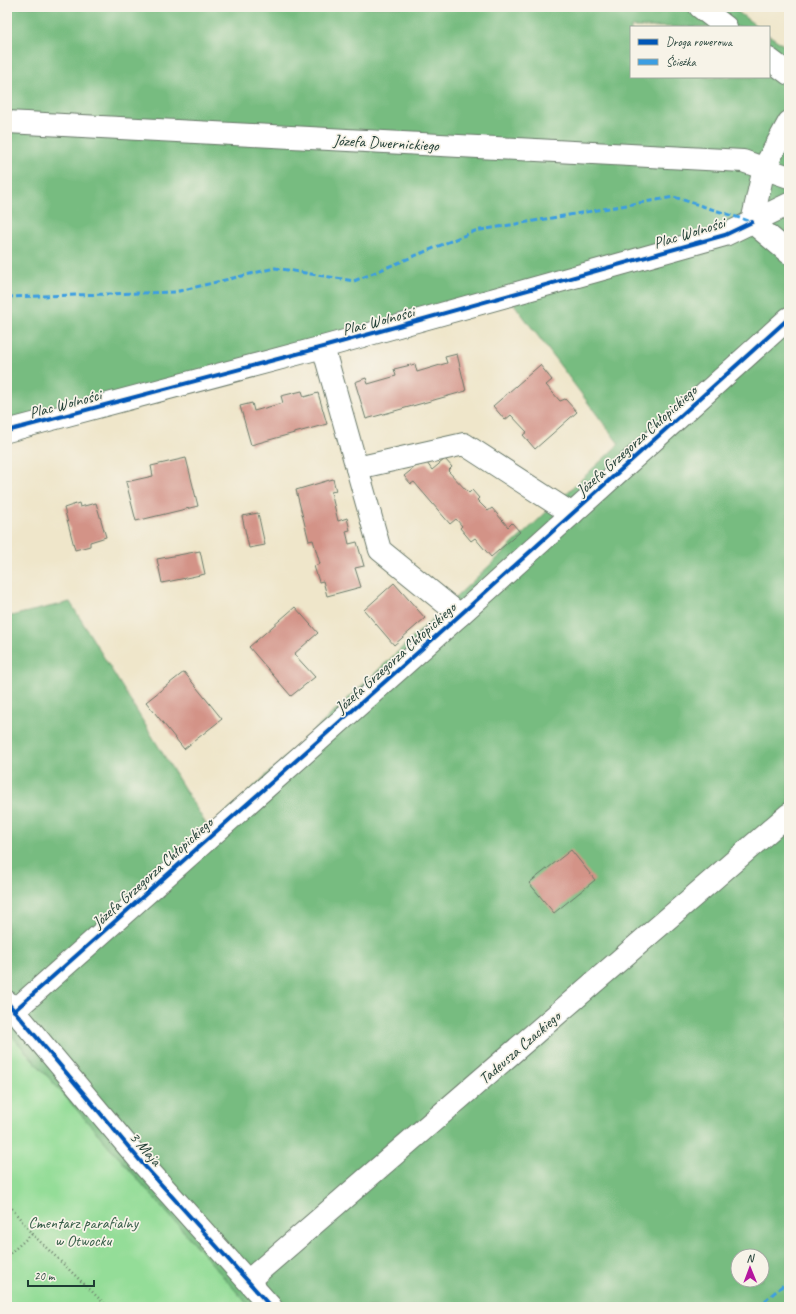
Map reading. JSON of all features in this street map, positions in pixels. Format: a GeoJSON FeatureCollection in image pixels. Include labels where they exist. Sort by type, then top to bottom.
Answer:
{"type":"FeatureCollection","features":[{"type":"Feature","properties":{"kind":"street"},"geometry":{"type":"LineString","coordinates":[[700,7],[725,26]]}},
{"type":"Feature","properties":{"kind":"street"},"geometry":{"type":"LineString","coordinates":[[770,60],[789,74]]}},
{"type":"Feature","properties":{"kind":"street","name":"Józefa Dwernickiego"},"geometry":{"type":"LineString","coordinates":[[7,122],[743,161],[789,177]]}},
{"type":"Feature","properties":{"kind":"street"},"geometry":{"type":"LineString","coordinates":[[789,122],[764,168],[752,222],[789,253]]}},
{"type":"Feature","properties":{"kind":"street","name":"Plac Wolności"},"geometry":{"type":"LineString","coordinates":[[7,431],[323,347],[725,236],[789,204]]}},
{"type":"Feature","properties":{"kind":"street","name":"Józefa Grzegorza Chłopickiego"},"geometry":{"type":"LineString","coordinates":[[10,1006],[460,615],[789,318]]}},
{"type":"Feature","properties":{"kind":"street"},"geometry":{"type":"LineString","coordinates":[[323,347],[380,550],[460,615]]}},
{"type":"Feature","properties":{"kind":"street"},"geometry":{"type":"LineString","coordinates":[[357,468],[464,444],[572,514]]}},
{"type":"Feature","properties":{"kind":"street","name":"Tadeusza Czackiego"},"geometry":{"type":"LineString","coordinates":[[249,1280],[789,814]]}},
{"type":"Feature","properties":{"kind":"street","name":"3 Maja"},"geometry":{"type":"LineString","coordinates":[[10,1006],[142,1163],[249,1280],[271,1307]]}},
{"type":"Feature","properties":{"kind":"path"},"geometry":{"type":"LineString","coordinates":[[7,1202],[32,1234],[108,1307]]}},
{"type":"Feature","properties":{"kind":"path"},"geometry":{"type":"LineString","coordinates":[[7,1256],[32,1234]]}},
{"type":"Feature","properties":{"kind":"green space"},"geometry":{"type":"Polygon","coordinates":[[[7,7],[731,7],[757,26],[630,26],[630,78],[770,78],[770,36],[789,49],[789,1307],[250,1307],[7,1030],[7,617],[70,602],[209,829],[619,444],[508,296],[7,431],[7,7]]]}},
{"type":"Feature","properties":{"kind":"green space","name":"Cmentarz parafialny w Otwocku"},"geometry":{"type":"Polygon","coordinates":[[[7,1030],[250,1307],[7,1307],[7,1030]]]}},
{"type":"Feature","properties":{"kind":"building"},"geometry":{"type":"Polygon","coordinates":[[[457,354],[466,391],[366,419],[355,382],[366,378],[368,384],[396,376],[394,369],[415,364],[417,372],[447,363],[445,357],[457,354]]]}},
{"type":"Feature","properties":{"kind":"building"},"geometry":{"type":"Polygon","coordinates":[[[540,365],[552,380],[546,385],[560,401],[565,399],[577,412],[535,449],[523,435],[527,432],[511,415],[505,420],[493,406],[540,365]]]}},
{"type":"Feature","properties":{"kind":"building"},"geometry":{"type":"Polygon","coordinates":[[[302,391],[304,397],[318,393],[327,424],[251,445],[240,406],[252,403],[254,411],[283,403],[281,396],[302,391]]]}},
{"type":"Feature","properties":{"kind":"building"},"geometry":{"type":"Polygon","coordinates":[[[186,458],[198,506],[136,521],[126,482],[153,476],[151,466],[186,458]]]}},
{"type":"Feature","properties":{"kind":"building"},"geometry":{"type":"Polygon","coordinates":[[[445,459],[452,467],[448,471],[469,493],[472,490],[479,498],[477,500],[488,511],[492,508],[508,527],[512,523],[520,532],[491,557],[475,538],[471,541],[460,528],[462,526],[456,519],[450,524],[414,482],[411,484],[404,476],[415,467],[427,463],[432,470],[445,459]]]}},
{"type":"Feature","properties":{"kind":"building"},"geometry":{"type":"Polygon","coordinates":[[[333,479],[336,491],[331,492],[338,521],[347,518],[350,530],[346,531],[349,544],[357,542],[364,566],[355,568],[361,587],[327,596],[323,581],[319,582],[314,566],[320,564],[313,540],[309,541],[296,490],[333,479]]]}},
{"type":"Feature","properties":{"kind":"building"},"geometry":{"type":"Polygon","coordinates":[[[79,503],[80,507],[96,503],[106,537],[90,542],[90,546],[75,550],[64,508],[79,503]]]}},
{"type":"Feature","properties":{"kind":"building"},"geometry":{"type":"Polygon","coordinates":[[[258,513],[265,545],[249,548],[242,516],[258,513]]]}},
{"type":"Feature","properties":{"kind":"building"},"geometry":{"type":"Polygon","coordinates":[[[200,551],[205,574],[162,583],[157,559],[200,551]]]}},
{"type":"Feature","properties":{"kind":"building"},"geometry":{"type":"Polygon","coordinates":[[[394,583],[425,618],[394,645],[364,610],[394,583]]]}},
{"type":"Feature","properties":{"kind":"building"},"geometry":{"type":"Polygon","coordinates":[[[295,607],[318,633],[294,654],[315,677],[291,696],[249,647],[295,607]]]}},
{"type":"Feature","properties":{"kind":"building"},"geometry":{"type":"Polygon","coordinates":[[[184,672],[222,719],[184,749],[146,702],[184,672]]]}},
{"type":"Feature","properties":{"kind":"building"},"geometry":{"type":"Polygon","coordinates":[[[571,850],[595,880],[554,913],[529,883],[571,850]]]}},
{"type":"Feature","properties":{"kind":"marked path"},"geometry":{"type":"LineString","coordinates":[[7,297],[175,292],[275,268],[354,281],[475,231],[674,197],[752,222]]}},
{"type":"Feature","properties":{"kind":"marked path"},"geometry":{"type":"LineString","coordinates":[[758,1307],[789,1280]]}},
{"type":"Feature","properties":{"kind":"cycle path"},"geometry":{"type":"LineString","coordinates":[[7,431],[323,347],[725,235],[752,222]]}},
{"type":"Feature","properties":{"kind":"cycle path"},"geometry":{"type":"LineString","coordinates":[[14,1011],[460,615],[789,318]]}},
{"type":"Feature","properties":{"kind":"cycle path"},"geometry":{"type":"LineString","coordinates":[[7,1002],[142,1163],[271,1307]]}}]}
